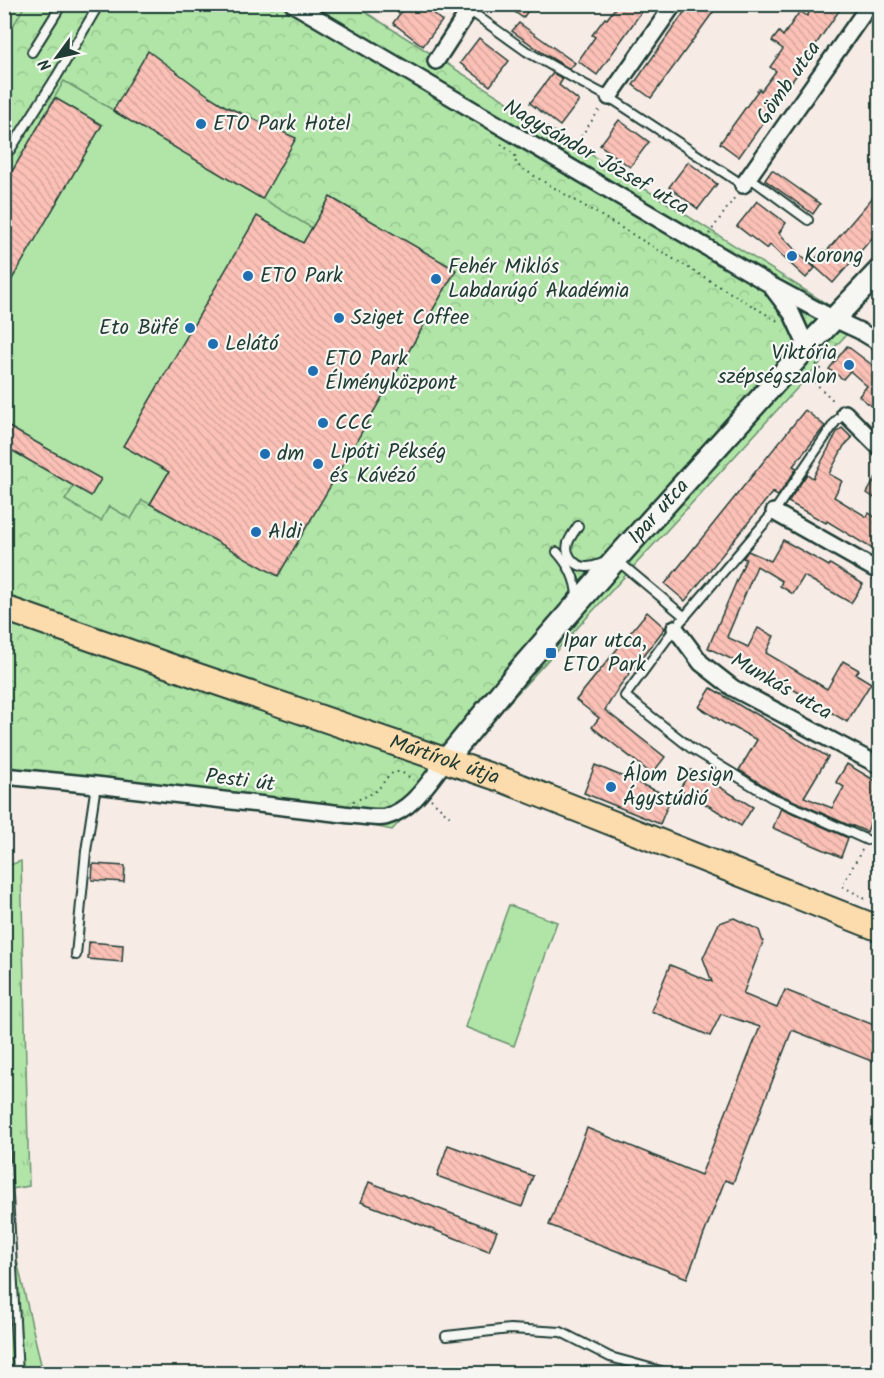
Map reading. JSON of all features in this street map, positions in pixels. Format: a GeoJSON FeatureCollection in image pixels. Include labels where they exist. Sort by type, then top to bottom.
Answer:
{"type":"FeatureCollection","features":[{"type":"Feature","properties":{"kind":"main road","name":"Mártírok útja"},"geometry":{"type":"LineString","coordinates":[[4,608],[535,792],[879,929]]}},
{"type":"Feature","properties":{"kind":"street"},"geometry":{"type":"LineString","coordinates":[[609,97],[674,4]]}},
{"type":"Feature","properties":{"kind":"street","name":"Gömb utca"},"geometry":{"type":"LineString","coordinates":[[746,181],[870,4]]}},
{"type":"Feature","properties":{"kind":"street"},"geometry":{"type":"LineString","coordinates":[[436,61],[471,7]]}},
{"type":"Feature","properties":{"kind":"street","name":"Nagysándor József utca"},"geometry":{"type":"LineString","coordinates":[[297,9],[769,284],[879,343]]}},
{"type":"Feature","properties":{"kind":"street","name":"Ipar utca"},"geometry":{"type":"LineString","coordinates":[[446,760],[518,672],[616,559],[812,356],[834,319],[879,270]]}},
{"type":"Feature","properties":{"kind":"street"},"geometry":{"type":"LineString","coordinates":[[769,284],[792,314],[812,356]]}},
{"type":"Feature","properties":{"kind":"street"},"geometry":{"type":"LineString","coordinates":[[845,413],[879,448]]}},
{"type":"Feature","properties":{"kind":"street"},"geometry":{"type":"LineString","coordinates":[[774,512],[879,572]]}},
{"type":"Feature","properties":{"kind":"street","name":"Munkás utca"},"geometry":{"type":"LineString","coordinates":[[680,622],[701,663],[733,688],[879,766]]}},
{"type":"Feature","properties":{"kind":"street","name":"Pesti út"},"geometry":{"type":"LineString","coordinates":[[6,776],[384,818],[405,809],[446,760]]}},
{"type":"Feature","properties":{"kind":"lane"},"geometry":{"type":"LineString","coordinates":[[32,52],[62,4]]}},
{"type":"Feature","properties":{"kind":"lane"},"geometry":{"type":"LineString","coordinates":[[4,147],[10,150],[99,4]]}},
{"type":"Feature","properties":{"kind":"lane"},"geometry":{"type":"LineString","coordinates":[[471,7],[526,51],[609,97],[808,220]]}},
{"type":"Feature","properties":{"kind":"lane"},"geometry":{"type":"LineString","coordinates":[[845,413],[836,421],[774,512],[680,622],[625,696],[691,748],[771,797],[867,840]]}},
{"type":"Feature","properties":{"kind":"lane"},"geometry":{"type":"LineString","coordinates":[[578,525],[567,544],[567,553],[574,562],[588,567],[616,559],[680,622]]}},
{"type":"Feature","properties":{"kind":"lane"},"geometry":{"type":"LineString","coordinates":[[557,552],[564,559],[576,583],[577,604]]}},
{"type":"Feature","properties":{"kind":"lane"},"geometry":{"type":"LineString","coordinates":[[4,813],[6,776]]}},
{"type":"Feature","properties":{"kind":"lane"},"geometry":{"type":"LineString","coordinates":[[76,955],[86,851],[96,785]]}},
{"type":"Feature","properties":{"kind":"lane"},"geometry":{"type":"LineString","coordinates":[[4,1125],[18,1374]]}},
{"type":"Feature","properties":{"kind":"lane"},"geometry":{"type":"LineString","coordinates":[[446,1336],[510,1329],[561,1332],[610,1357],[672,1374]]}},
{"type":"Feature","properties":{"kind":"path"},"geometry":{"type":"LineString","coordinates":[[266,4],[297,9]]}},
{"type":"Feature","properties":{"kind":"path"},"geometry":{"type":"LineString","coordinates":[[562,164],[609,97]]}},
{"type":"Feature","properties":{"kind":"path"},"geometry":{"type":"LineString","coordinates":[[501,144],[515,155],[516,164],[531,174],[785,326]]}},
{"type":"Feature","properties":{"kind":"path"},"geometry":{"type":"LineString","coordinates":[[702,245],[746,181]]}},
{"type":"Feature","properties":{"kind":"path"},"geometry":{"type":"LineString","coordinates":[[812,356],[821,369],[812,380],[845,413]]}},
{"type":"Feature","properties":{"kind":"path"},"geometry":{"type":"LineString","coordinates":[[354,801],[366,797],[397,771],[423,789],[451,819]]}},
{"type":"Feature","properties":{"kind":"path"},"geometry":{"type":"LineString","coordinates":[[862,909],[864,898],[842,886],[879,819]]}},
{"type":"Feature","properties":{"kind":"green space"},"geometry":{"type":"Polygon","coordinates":[[[4,5],[25,5],[5,40],[4,5]]]}},
{"type":"Feature","properties":{"kind":"green space"},"geometry":{"type":"Polygon","coordinates":[[[5,5],[370,5],[365,12],[857,323],[392,830],[278,806],[5,777],[5,5]]]}},
{"type":"Feature","properties":{"kind":"green space"},"geometry":{"type":"Polygon","coordinates":[[[64,81],[312,228],[150,504],[142,500],[131,519],[109,506],[101,521],[65,500],[74,486],[5,446],[5,185],[64,81]]]}},
{"type":"Feature","properties":{"kind":"green space"},"geometry":{"type":"Polygon","coordinates":[[[21,861],[29,1186],[5,1190],[4,867],[21,861]]]}},
{"type":"Feature","properties":{"kind":"green space"},"geometry":{"type":"Polygon","coordinates":[[[509,905],[557,922],[514,1046],[465,1027],[509,905]]]}},
{"type":"Feature","properties":{"kind":"green space"},"geometry":{"type":"Polygon","coordinates":[[[5,1209],[43,1373],[5,1373],[5,1209]]]}},
{"type":"Feature","properties":{"kind":"building"},"geometry":{"type":"Polygon","coordinates":[[[407,4],[421,4],[442,21],[423,46],[393,23],[407,4]]]}},
{"type":"Feature","properties":{"kind":"building"},"geometry":{"type":"Polygon","coordinates":[[[504,4],[525,4],[530,8],[523,18],[504,4]]]}},
{"type":"Feature","properties":{"kind":"building"},"geometry":{"type":"Polygon","coordinates":[[[618,4],[647,4],[597,75],[578,61],[595,37],[592,35],[618,4]]]}},
{"type":"Feature","properties":{"kind":"building"},"geometry":{"type":"Polygon","coordinates":[[[690,4],[719,4],[651,98],[633,85],[690,4]]]}},
{"type":"Feature","properties":{"kind":"building"},"geometry":{"type":"Polygon","coordinates":[[[819,4],[836,4],[841,8],[739,157],[720,143],[759,89],[761,91],[776,71],[770,67],[783,49],[772,41],[779,32],[783,36],[800,11],[807,16],[819,4]]]}},
{"type":"Feature","properties":{"kind":"building"},"geometry":{"type":"Polygon","coordinates":[[[519,23],[575,63],[570,69],[512,31],[519,23]]]}},
{"type":"Feature","properties":{"kind":"building"},"geometry":{"type":"Polygon","coordinates":[[[479,38],[509,61],[490,86],[460,63],[479,38]]]}},
{"type":"Feature","properties":{"kind":"building","name":"ETO Park Hotel"},"geometry":{"type":"Polygon","coordinates":[[[148,51],[225,106],[296,138],[262,199],[113,111],[148,51]]]}},
{"type":"Feature","properties":{"kind":"building"},"geometry":{"type":"Polygon","coordinates":[[[553,73],[563,79],[559,85],[579,101],[560,126],[530,103],[553,73]]]}},
{"type":"Feature","properties":{"kind":"building"},"geometry":{"type":"Polygon","coordinates":[[[55,98],[102,125],[4,293],[4,185],[55,98]]]}},
{"type":"Feature","properties":{"kind":"building"},"geometry":{"type":"Polygon","coordinates":[[[619,120],[649,142],[630,167],[600,145],[619,120]]]}},
{"type":"Feature","properties":{"kind":"building"},"geometry":{"type":"Polygon","coordinates":[[[688,162],[717,184],[698,209],[669,187],[688,162]]]}},
{"type":"Feature","properties":{"kind":"building"},"geometry":{"type":"Polygon","coordinates":[[[772,170],[820,204],[813,214],[765,180],[772,170]]]}},
{"type":"Feature","properties":{"kind":"building"},"geometry":{"type":"Polygon","coordinates":[[[879,190],[879,230],[833,283],[811,263],[824,250],[826,252],[879,190]]]}},
{"type":"Feature","properties":{"kind":"building","name":"ETO Park Élményközpont"},"geometry":{"type":"Polygon","coordinates":[[[330,197],[456,270],[278,576],[150,504],[169,472],[123,446],[257,216],[303,243],[330,197]]]}},
{"type":"Feature","properties":{"kind":"building"},"geometry":{"type":"Polygon","coordinates":[[[757,201],[786,223],[779,233],[815,268],[806,278],[770,245],[767,249],[737,226],[757,201]]]}},
{"type":"Feature","properties":{"kind":"building"},"geometry":{"type":"Polygon","coordinates":[[[847,346],[879,370],[879,395],[871,406],[859,396],[867,386],[850,371],[843,379],[829,369],[847,346]]]}},
{"type":"Feature","properties":{"kind":"building"},"geometry":{"type":"Polygon","coordinates":[[[805,410],[825,426],[793,466],[797,468],[778,496],[774,494],[775,492],[772,493],[685,601],[665,584],[805,410]]]}},
{"type":"Feature","properties":{"kind":"building"},"geometry":{"type":"Polygon","coordinates":[[[4,424],[101,479],[91,496],[4,446],[4,424]]]}},
{"type":"Feature","properties":{"kind":"building"},"geometry":{"type":"Polygon","coordinates":[[[842,428],[852,438],[844,446],[829,474],[842,481],[834,497],[867,517],[869,513],[879,520],[879,553],[827,521],[826,523],[788,502],[807,474],[813,478],[837,432],[842,428]]]}},
{"type":"Feature","properties":{"kind":"building"},"geometry":{"type":"Polygon","coordinates":[[[879,472],[879,501],[867,493],[879,472]]]}},
{"type":"Feature","properties":{"kind":"building"},"geometry":{"type":"Polygon","coordinates":[[[783,540],[863,584],[851,603],[804,576],[793,594],[780,586],[782,581],[757,566],[727,637],[748,647],[758,628],[774,636],[766,653],[827,689],[843,661],[859,670],[856,674],[871,683],[847,722],[758,668],[756,671],[708,648],[746,559],[743,558],[748,551],[771,561],[783,540]]]}},
{"type":"Feature","properties":{"kind":"building"},"geometry":{"type":"Polygon","coordinates":[[[647,612],[665,628],[619,687],[605,710],[665,757],[652,774],[592,727],[599,718],[576,700],[647,612]]]}},
{"type":"Feature","properties":{"kind":"building"},"geometry":{"type":"Polygon","coordinates":[[[711,688],[828,757],[804,797],[832,808],[844,787],[836,782],[847,764],[879,783],[879,808],[876,806],[867,832],[774,792],[739,770],[757,740],[730,727],[699,707],[711,688]]]}},
{"type":"Feature","properties":{"kind":"building"},"geometry":{"type":"Polygon","coordinates":[[[595,765],[671,797],[660,824],[584,793],[595,765]]]}},
{"type":"Feature","properties":{"kind":"building"},"geometry":{"type":"Polygon","coordinates":[[[691,770],[753,807],[741,826],[679,790],[691,770]]]}},
{"type":"Feature","properties":{"kind":"building"},"geometry":{"type":"Polygon","coordinates":[[[781,808],[848,838],[841,857],[773,828],[781,808]]]}},
{"type":"Feature","properties":{"kind":"building"},"geometry":{"type":"Polygon","coordinates":[[[93,864],[125,866],[124,882],[92,880],[93,864]]]}},
{"type":"Feature","properties":{"kind":"building"},"geometry":{"type":"Polygon","coordinates":[[[734,918],[759,930],[763,942],[743,994],[777,1008],[785,990],[879,1027],[879,1064],[792,1030],[733,1183],[725,1180],[687,1278],[549,1225],[587,1128],[701,1175],[760,1027],[721,1014],[710,1036],[651,1011],[670,965],[712,982],[703,958],[719,923],[734,918]]]}},
{"type":"Feature","properties":{"kind":"building"},"geometry":{"type":"Polygon","coordinates":[[[89,942],[123,945],[122,962],[88,959],[89,942]]]}},
{"type":"Feature","properties":{"kind":"building"},"geometry":{"type":"Polygon","coordinates":[[[448,1145],[533,1176],[522,1207],[437,1176],[448,1145]]]}},
{"type":"Feature","properties":{"kind":"building"},"geometry":{"type":"Polygon","coordinates":[[[369,1182],[497,1231],[489,1251],[361,1202],[369,1182]]]}},
{"type":"Feature","properties":{"kind":"place","name":"ETO Park Hotel"},"geometry":{"type":"Point","coordinates":[201,124]}},
{"type":"Feature","properties":{"kind":"place","name":"Korong"},"geometry":{"type":"Point","coordinates":[792,256]}},
{"type":"Feature","properties":{"kind":"place","name":"ETO Park"},"geometry":{"type":"Point","coordinates":[248,276]}},
{"type":"Feature","properties":{"kind":"place","name":"Fehér Miklós Labdarúgó Akadémia"},"geometry":{"type":"Point","coordinates":[436,279]}},
{"type":"Feature","properties":{"kind":"place","name":"Sziget Coffee"},"geometry":{"type":"Point","coordinates":[339,318]}},
{"type":"Feature","properties":{"kind":"place","name":"Eto Büfé"},"geometry":{"type":"Point","coordinates":[190,328]}},
{"type":"Feature","properties":{"kind":"place","name":"Lelátó"},"geometry":{"type":"Point","coordinates":[213,344]}},
{"type":"Feature","properties":{"kind":"place","name":"Viktória szépségszalon"},"geometry":{"type":"Point","coordinates":[849,365]}},
{"type":"Feature","properties":{"kind":"place","name":"ETO Park Élményközpont"},"geometry":{"type":"Point","coordinates":[313,371]}},
{"type":"Feature","properties":{"kind":"place","name":"CCC"},"geometry":{"type":"Point","coordinates":[323,423]}},
{"type":"Feature","properties":{"kind":"place","name":"dm"},"geometry":{"type":"Point","coordinates":[265,454]}},
{"type":"Feature","properties":{"kind":"place","name":"Lipóti Pékség és Kávézó"},"geometry":{"type":"Point","coordinates":[318,464]}},
{"type":"Feature","properties":{"kind":"place","name":"Aldi"},"geometry":{"type":"Point","coordinates":[256,532]}},
{"type":"Feature","properties":{"kind":"place","name":"Ipar utca, ETO Park"},"geometry":{"type":"Point","coordinates":[551,653]}},
{"type":"Feature","properties":{"kind":"place","name":"Álom Design Ágystúdió"},"geometry":{"type":"Point","coordinates":[611,787]}}]}
